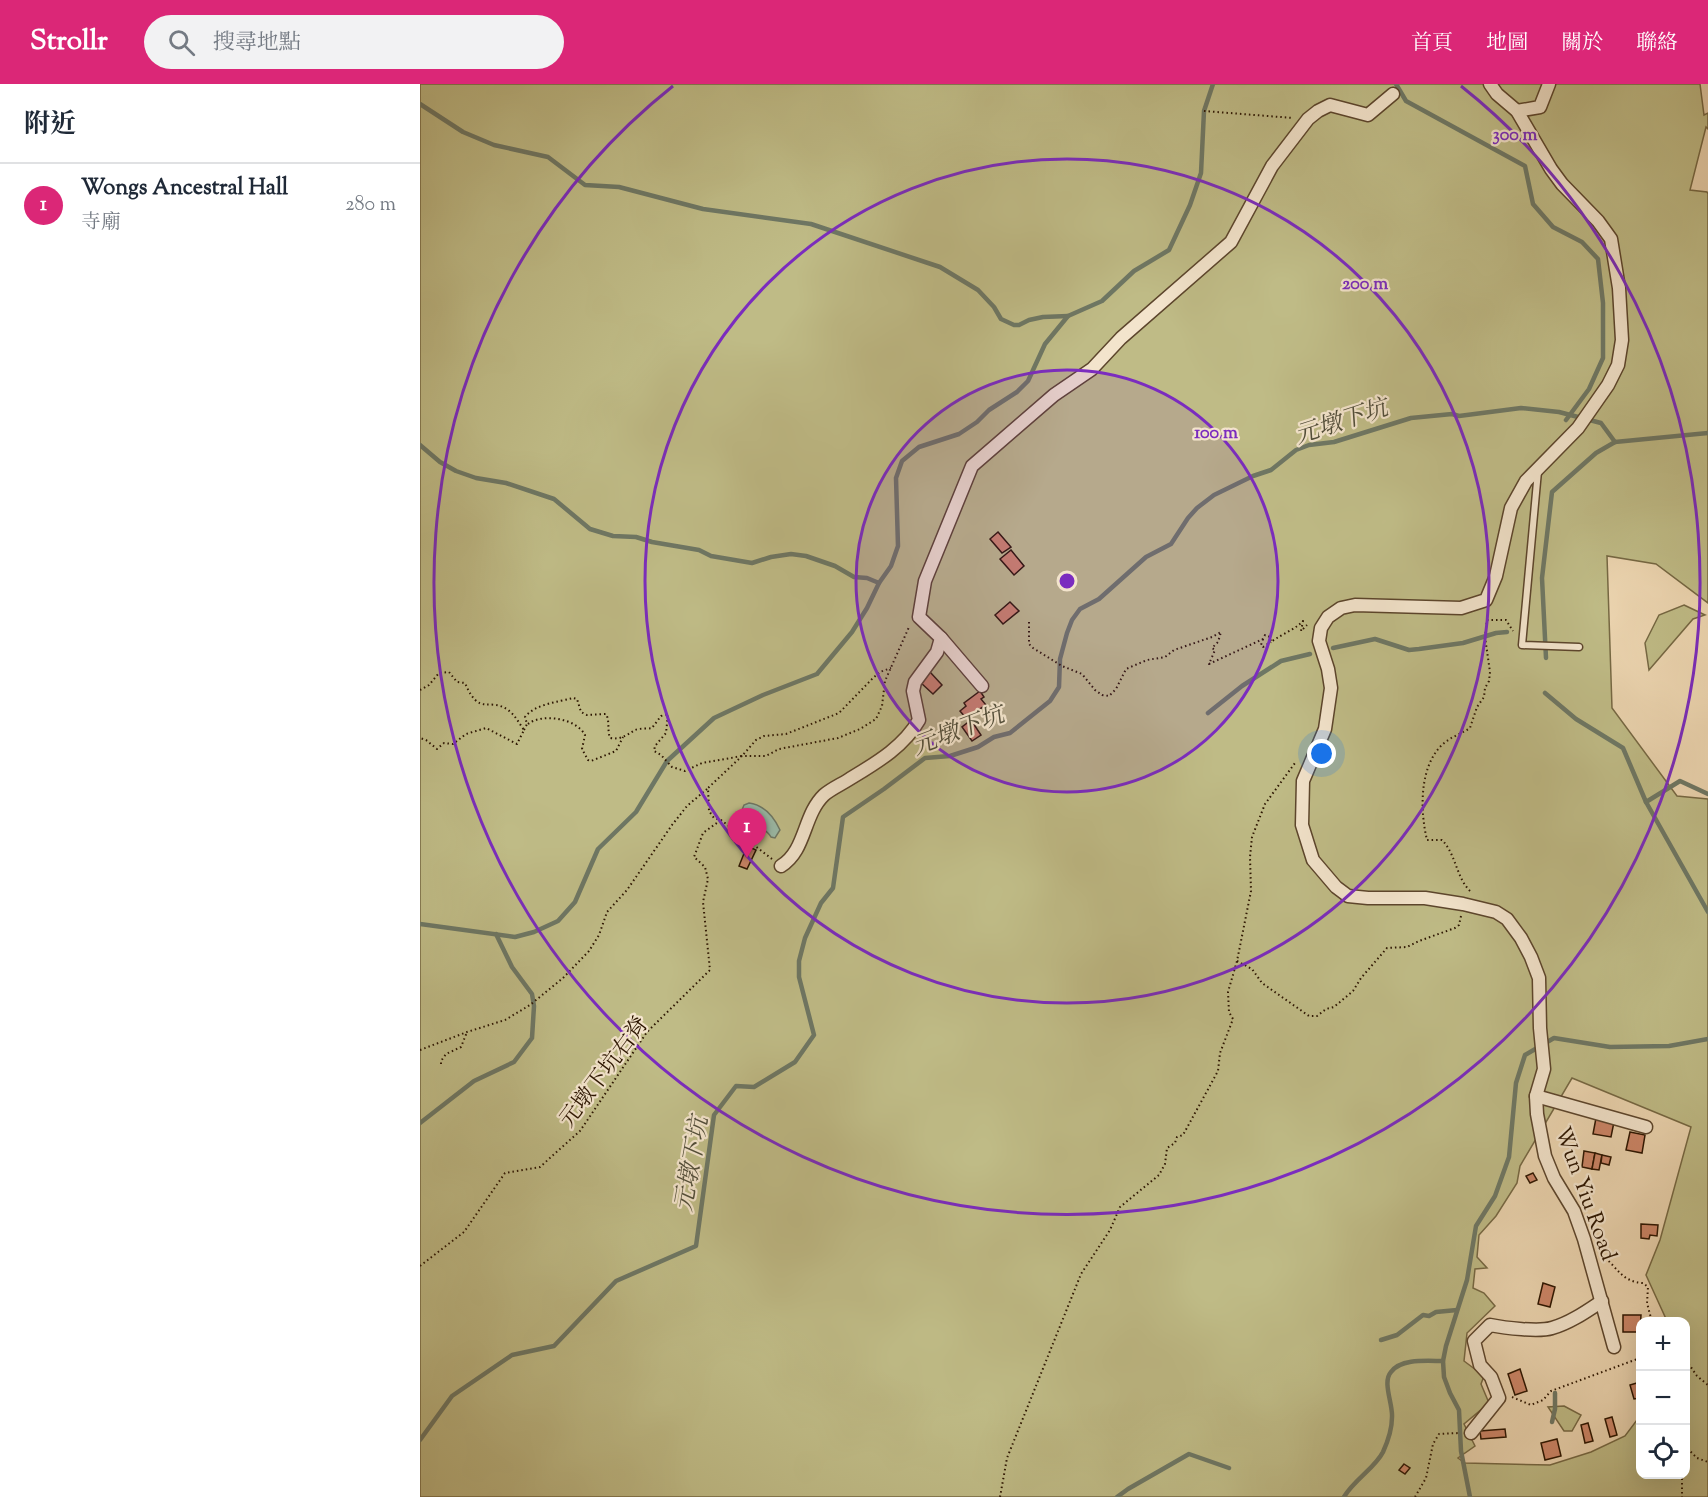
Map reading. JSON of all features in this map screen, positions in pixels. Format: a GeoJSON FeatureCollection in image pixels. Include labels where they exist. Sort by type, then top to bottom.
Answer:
{"type":"FeatureCollection","features":[{"type":"Feature","properties":{"kind":"street"},"geometry":{"type":"LineString","coordinates":[[1324,623],[1328,617],[1341,608],[1355,605],[1461,608],[1486,600],[1496,576],[1511,508],[1526,481],[1587,417],[1618,365],[1622,340],[1620,299],[1611,239],[1598,221],[1562,184],[1517,111],[1497,94],[1490,84]]}},
{"type":"Feature","properties":{"kind":"street"},"geometry":{"type":"LineString","coordinates":[[1517,111],[1540,107],[1549,84]]}},
{"type":"Feature","properties":{"kind":"street"},"geometry":{"type":"LineString","coordinates":[[982,686],[941,638],[919,617],[925,581],[972,466],[1054,395],[1092,369],[1121,338],[1231,242],[1272,166],[1308,119],[1330,105],[1368,115],[1393,94]]}},
{"type":"Feature","properties":{"kind":"street","name":"Wun Yiu Road"},"geometry":{"type":"LineString","coordinates":[[1324,623],[1319,641],[1331,688],[1325,729],[1303,781],[1302,825],[1313,860],[1336,887],[1348,896],[1425,898],[1496,912],[1507,919],[1531,957],[1539,978],[1544,1069],[1536,1096],[1545,1156],[1554,1178],[1574,1211],[1614,1347]]}},
{"type":"Feature","properties":{"kind":"street"},"geometry":{"type":"LineString","coordinates":[[781,866],[790,861],[796,852],[812,808],[825,794],[882,758],[912,732],[919,720],[913,691],[915,682],[937,652],[941,638]]}},
{"type":"Feature","properties":{"kind":"street"},"geometry":{"type":"LineString","coordinates":[[1536,1096],[1646,1127]]}},
{"type":"Feature","properties":{"kind":"street"},"geometry":{"type":"LineString","coordinates":[[1471,1433],[1499,1398],[1491,1377],[1480,1365],[1474,1341],[1491,1325],[1505,1328],[1550,1329],[1602,1301]]}},
{"type":"Feature","properties":{"kind":"lane"},"geometry":{"type":"LineString","coordinates":[[1539,467],[1522,645],[1579,647]]}},
{"type":"Feature","properties":{"kind":"path"},"geometry":{"type":"LineString","coordinates":[[1204,111],[1308,119]]}},
{"type":"Feature","properties":{"kind":"path"},"geometry":{"type":"LineString","coordinates":[[527,724],[525,717],[529,712],[540,706],[573,698],[576,699],[581,712],[587,715],[606,714],[610,738],[614,739],[639,729],[652,728],[668,714],[666,733],[655,746],[654,751],[672,767],[685,771],[702,763],[742,756],[766,756],[779,749],[838,738],[868,724],[880,713],[885,681],[912,621],[919,617]]}},
{"type":"Feature","properties":{"kind":"path"},"geometry":{"type":"LineString","coordinates":[[1263,639],[1261,645],[1263,647],[1285,632],[1293,631],[1303,621],[1301,631],[1316,618],[1324,623]]}},
{"type":"Feature","properties":{"kind":"path"},"geometry":{"type":"LineString","coordinates":[[1483,910],[1482,902],[1462,880],[1448,846],[1442,840],[1427,840],[1423,824],[1426,773],[1441,745],[1470,728],[1477,707],[1484,697],[1490,672],[1485,637],[1487,620],[1506,620],[1522,645]]}},
{"type":"Feature","properties":{"kind":"path"},"geometry":{"type":"LineString","coordinates":[[1029,622],[1029,644],[1032,648],[1082,674],[1095,690],[1102,695],[1109,696],[1116,689],[1126,669],[1147,660],[1165,657],[1174,650],[1221,632],[1218,642],[1212,648],[1215,650],[1209,664],[1263,639],[1265,635],[1270,637],[1272,642]]}},
{"type":"Feature","properties":{"kind":"path"},"geometry":{"type":"LineString","coordinates":[[420,1050],[505,1020],[530,1005],[563,978],[589,951],[599,935],[607,912],[627,890],[667,831],[687,806],[708,789],[756,740],[764,736],[786,734],[839,712],[880,672],[891,668]]}},
{"type":"Feature","properties":{"kind":"path"},"geometry":{"type":"LineString","coordinates":[[420,690],[439,673],[449,672],[457,682],[465,683],[474,700],[508,710],[524,730]]}},
{"type":"Feature","properties":{"kind":"path"},"geometry":{"type":"LineString","coordinates":[[420,738],[437,749],[444,743],[453,744],[466,734],[486,728],[517,744],[527,724],[533,720],[554,718],[579,727],[585,735],[582,749],[591,761],[616,751],[623,737]]}},
{"type":"Feature","properties":{"kind":"path"},"geometry":{"type":"LineString","coordinates":[[1000,1497],[1007,1458],[1081,1274],[1110,1230],[1120,1207],[1159,1175],[1166,1164],[1167,1148],[1175,1143],[1177,1137],[1183,1135],[1218,1071],[1220,1053],[1233,1019],[1229,1012],[1228,992],[1237,961],[1251,891],[1252,837],[1264,804],[1298,760]]}},
{"type":"Feature","properties":{"kind":"path"},"geometry":{"type":"LineString","coordinates":[[708,789],[710,811],[714,818],[721,820],[781,866]]}},
{"type":"Feature","properties":{"kind":"path","name":"元墩下坑右脊"},"geometry":{"type":"LineString","coordinates":[[420,1266],[464,1232],[506,1173],[540,1167],[580,1131],[647,1032],[710,970],[703,902],[708,879],[705,867],[694,857],[702,833],[721,820]]}},
{"type":"Feature","properties":{"kind":"path"},"geometry":{"type":"LineString","coordinates":[[1237,961],[1252,969],[1262,983],[1309,1016],[1317,1016],[1326,1009],[1334,1007],[1353,991],[1387,948],[1407,947],[1455,928],[1459,925],[1459,921]]}},
{"type":"Feature","properties":{"kind":"path"},"geometry":{"type":"LineString","coordinates":[[441,1064],[446,1054],[460,1047],[467,1032]]}},
{"type":"Feature","properties":{"kind":"path"},"geometry":{"type":"LineString","coordinates":[[1584,1239],[1613,1264],[1624,1278],[1631,1282],[1643,1283],[1648,1287],[1647,1303],[1651,1317]]}},
{"type":"Feature","properties":{"kind":"path"},"geometry":{"type":"LineString","coordinates":[[1497,1393],[1506,1394],[1531,1405],[1543,1401],[1551,1391],[1636,1360]]}},
{"type":"Feature","properties":{"kind":"path"},"geometry":{"type":"LineString","coordinates":[[1690,1366],[1697,1376],[1708,1385]]}},
{"type":"Feature","properties":{"kind":"path"},"geometry":{"type":"LineString","coordinates":[[1416,1497],[1426,1478],[1433,1444],[1438,1434],[1471,1433]]}},
{"type":"Feature","properties":{"kind":"path"},"geometry":{"type":"LineString","coordinates":[[1690,1451],[1697,1458],[1708,1462]]}},
{"type":"Feature","properties":{"kind":"path"},"geometry":{"type":"LineString","coordinates":[[1682,1479],[1682,1497]]}},
{"type":"Feature","properties":{"kind":"shaded area"},"geometry":{"type":"Polygon","coordinates":[[[420,84],[1700,84],[1704,115],[1708,113],[1708,129],[1706,127],[1690,190],[1708,194],[1708,603],[1656,564],[1607,556],[1612,708],[1677,796],[1708,799],[1708,1497],[420,1497],[420,84]],[[1572,1078],[1520,1166],[1517,1183],[1496,1216],[1479,1235],[1477,1257],[1487,1268],[1475,1269],[1473,1288],[1484,1293],[1495,1306],[1467,1333],[1464,1361],[1484,1376],[1481,1384],[1489,1403],[1464,1424],[1475,1446],[1458,1458],[1465,1463],[1550,1465],[1591,1452],[1625,1436],[1636,1421],[1636,1479],[1690,1479],[1690,1317],[1665,1317],[1646,1275],[1660,1240],[1691,1127],[1572,1078]]]}},
{"type":"Feature","properties":{"kind":"shaded area"},"geometry":{"type":"Polygon","coordinates":[[[1684,605],[1705,615],[1693,619],[1649,670],[1645,643],[1659,615],[1684,605]]]}},
{"type":"Feature","properties":{"kind":"shaded area"},"geometry":{"type":"Polygon","coordinates":[[[749,803],[764,809],[775,821],[780,830],[775,838],[744,815],[742,810],[744,805],[749,803]]]}},
{"type":"Feature","properties":{"kind":"shaded area"},"geometry":{"type":"Polygon","coordinates":[[[1564,1406],[1581,1415],[1572,1431],[1564,1431],[1548,1407],[1564,1406]]]}},
{"type":"Feature","properties":{"kind":"building"},"geometry":{"type":"Polygon","coordinates":[[[998,532],[1011,547],[1002,553],[990,539],[998,532]]]}},
{"type":"Feature","properties":{"kind":"building"},"geometry":{"type":"Polygon","coordinates":[[[1011,550],[1024,566],[1014,575],[1000,559],[1011,550]]]}},
{"type":"Feature","properties":{"kind":"building"},"geometry":{"type":"Polygon","coordinates":[[[1010,602],[1019,611],[1003,624],[995,615],[1010,602]]]}},
{"type":"Feature","properties":{"kind":"building"},"geometry":{"type":"Polygon","coordinates":[[[930,672],[942,685],[933,694],[920,682],[930,672]]]}},
{"type":"Feature","properties":{"kind":"building"},"geometry":{"type":"Polygon","coordinates":[[[980,691],[984,697],[981,699],[986,705],[966,718],[960,711],[966,706],[964,703],[980,691]]]}},
{"type":"Feature","properties":{"kind":"building"},"geometry":{"type":"Polygon","coordinates":[[[971,720],[981,735],[972,741],[962,727],[971,720]]]}},
{"type":"Feature","properties":{"kind":"building"},"geometry":{"type":"Polygon","coordinates":[[[747,846],[756,850],[747,869],[739,866],[747,846]]]}},
{"type":"Feature","properties":{"kind":"building"},"geometry":{"type":"Polygon","coordinates":[[[1596,1118],[1614,1122],[1611,1137],[1593,1134],[1596,1118]]]}},
{"type":"Feature","properties":{"kind":"building"},"geometry":{"type":"Polygon","coordinates":[[[1630,1132],[1645,1135],[1642,1153],[1626,1150],[1630,1132]]]}},
{"type":"Feature","properties":{"kind":"building"},"geometry":{"type":"Polygon","coordinates":[[[1584,1151],[1595,1153],[1592,1169],[1582,1167],[1584,1151]]]}},
{"type":"Feature","properties":{"kind":"building"},"geometry":{"type":"Polygon","coordinates":[[[1595,1153],[1602,1155],[1599,1170],[1592,1169],[1595,1153]]]}},
{"type":"Feature","properties":{"kind":"building"},"geometry":{"type":"Polygon","coordinates":[[[1602,1155],[1611,1157],[1609,1165],[1601,1163],[1602,1155]]]}},
{"type":"Feature","properties":{"kind":"building"},"geometry":{"type":"Polygon","coordinates":[[[1533,1173],[1537,1180],[1530,1183],[1526,1176],[1533,1173]]]}},
{"type":"Feature","properties":{"kind":"building"},"geometry":{"type":"Polygon","coordinates":[[[1641,1224],[1658,1225],[1657,1236],[1650,1235],[1649,1239],[1641,1238],[1641,1224]]]}},
{"type":"Feature","properties":{"kind":"building"},"geometry":{"type":"Polygon","coordinates":[[[1543,1283],[1555,1287],[1550,1307],[1538,1304],[1543,1283]]]}},
{"type":"Feature","properties":{"kind":"building"},"geometry":{"type":"Polygon","coordinates":[[[1623,1315],[1641,1315],[1641,1317],[1636,1317],[1636,1332],[1623,1332],[1623,1315]]]}},
{"type":"Feature","properties":{"kind":"building"},"geometry":{"type":"Polygon","coordinates":[[[1520,1369],[1527,1391],[1515,1395],[1508,1374],[1520,1369]]]}},
{"type":"Feature","properties":{"kind":"building"},"geometry":{"type":"Polygon","coordinates":[[[1636,1383],[1636,1399],[1634,1399],[1630,1385],[1636,1383]]]}},
{"type":"Feature","properties":{"kind":"building"},"geometry":{"type":"Polygon","coordinates":[[[1612,1417],[1617,1435],[1610,1437],[1605,1419],[1612,1417]]]}},
{"type":"Feature","properties":{"kind":"building"},"geometry":{"type":"Polygon","coordinates":[[[1588,1423],[1593,1441],[1585,1443],[1581,1425],[1588,1423]]]}},
{"type":"Feature","properties":{"kind":"building"},"geometry":{"type":"Polygon","coordinates":[[[1505,1429],[1506,1437],[1481,1439],[1480,1431],[1505,1429]]]}},
{"type":"Feature","properties":{"kind":"building"},"geometry":{"type":"Polygon","coordinates":[[[1557,1439],[1561,1456],[1545,1460],[1541,1443],[1557,1439]]]}},
{"type":"Feature","properties":{"kind":"building"},"geometry":{"type":"Polygon","coordinates":[[[1404,1464],[1410,1468],[1405,1474],[1399,1470],[1404,1464]]]}},
{"type":"Feature","properties":{"kind":"waterway"},"geometry":{"type":"LineString","coordinates":[[420,924],[515,937],[534,932],[558,921],[575,902],[598,849],[636,812],[667,761],[714,718],[763,695],[817,674],[852,632],[891,566],[898,546],[896,478],[902,461],[919,447],[959,434],[977,422],[989,410],[1017,392],[1028,381],[1045,344],[1068,316],[1102,301],[1134,271],[1169,250],[1190,205],[1201,173],[1204,111],[1213,84]]}},
{"type":"Feature","properties":{"kind":"waterway"},"geometry":{"type":"LineString","coordinates":[[1396,84],[1406,101],[1525,166],[1533,204],[1553,227],[1582,242],[1598,259],[1603,303],[1603,358],[1589,389],[1566,420]]}},
{"type":"Feature","properties":{"kind":"waterway"},"geometry":{"type":"LineString","coordinates":[[420,104],[463,132],[494,145],[548,157],[585,185],[619,187],[703,209],[811,224],[940,267],[978,290],[994,307],[1001,319],[1014,325],[1043,317],[1068,316]]}},
{"type":"Feature","properties":{"kind":"waterway","name":"元墩下坑"},"geometry":{"type":"LineString","coordinates":[[420,1440],[452,1396],[512,1355],[554,1346],[616,1281],[696,1246],[714,1115],[736,1086],[754,1087],[795,1062],[814,1035],[799,977],[799,961],[805,938],[821,903],[833,888],[843,817],[925,758],[950,756],[978,747],[994,737],[1010,733],[1050,701],[1059,687],[1060,659],[1067,633],[1080,609],[1099,599],[1146,557],[1171,544],[1197,508],[1214,495],[1271,470],[1296,450],[1309,445],[1334,442],[1411,418],[1452,414],[1459,416],[1521,408],[1559,412],[1601,423],[1615,442]]}},
{"type":"Feature","properties":{"kind":"waterway"},"geometry":{"type":"LineString","coordinates":[[1546,658],[1542,578],[1552,492],[1596,453],[1615,442],[1708,433]]}},
{"type":"Feature","properties":{"kind":"waterway"},"geometry":{"type":"LineString","coordinates":[[420,445],[440,462],[456,471],[476,478],[506,483],[554,499],[590,529],[613,536],[636,537],[699,550],[711,556],[752,563],[791,554],[806,556],[835,566],[854,577],[867,578],[879,583]]}},
{"type":"Feature","properties":{"kind":"waterway"},"geometry":{"type":"LineString","coordinates":[[1333,648],[1375,639],[1409,650],[1463,643],[1507,632]]}},
{"type":"Feature","properties":{"kind":"waterway"},"geometry":{"type":"LineString","coordinates":[[1208,713],[1242,686],[1281,661],[1310,654]]}},
{"type":"Feature","properties":{"kind":"waterway"},"geometry":{"type":"LineString","coordinates":[[1545,693],[1576,719],[1623,748],[1646,802],[1708,912]]}},
{"type":"Feature","properties":{"kind":"waterway"},"geometry":{"type":"LineString","coordinates":[[1646,802],[1680,781],[1708,794]]}},
{"type":"Feature","properties":{"kind":"waterway"},"geometry":{"type":"LineString","coordinates":[[420,1123],[474,1081],[514,1062],[532,1038],[534,1006],[532,994],[512,967],[496,934]]}},
{"type":"Feature","properties":{"kind":"waterway"},"geometry":{"type":"LineString","coordinates":[[1470,1497],[1461,1451],[1459,1410],[1444,1377],[1443,1361],[1467,1280],[1476,1226],[1495,1196],[1509,1157],[1516,1083],[1525,1055],[1554,1038],[1610,1047],[1669,1046],[1708,1039]]}},
{"type":"Feature","properties":{"kind":"waterway"},"geometry":{"type":"LineString","coordinates":[[1381,1340],[1397,1335],[1423,1315],[1429,1316],[1436,1312],[1457,1310]]}},
{"type":"Feature","properties":{"kind":"waterway"},"geometry":{"type":"LineString","coordinates":[[1344,1497],[1379,1458],[1387,1444],[1392,1421],[1388,1393],[1391,1372],[1401,1364],[1408,1362],[1443,1361]]}},
{"type":"Feature","properties":{"kind":"waterway"},"geometry":{"type":"LineString","coordinates":[[1552,1422],[1555,1393]]}},
{"type":"Feature","properties":{"kind":"waterway"},"geometry":{"type":"LineString","coordinates":[[1117,1497],[1189,1454],[1229,1468]]}},
{"type":"Feature","properties":{"kind":"place","name":"Wongs Ancestral Hall"},"geometry":{"type":"Point","coordinates":[747,858]}}]}
